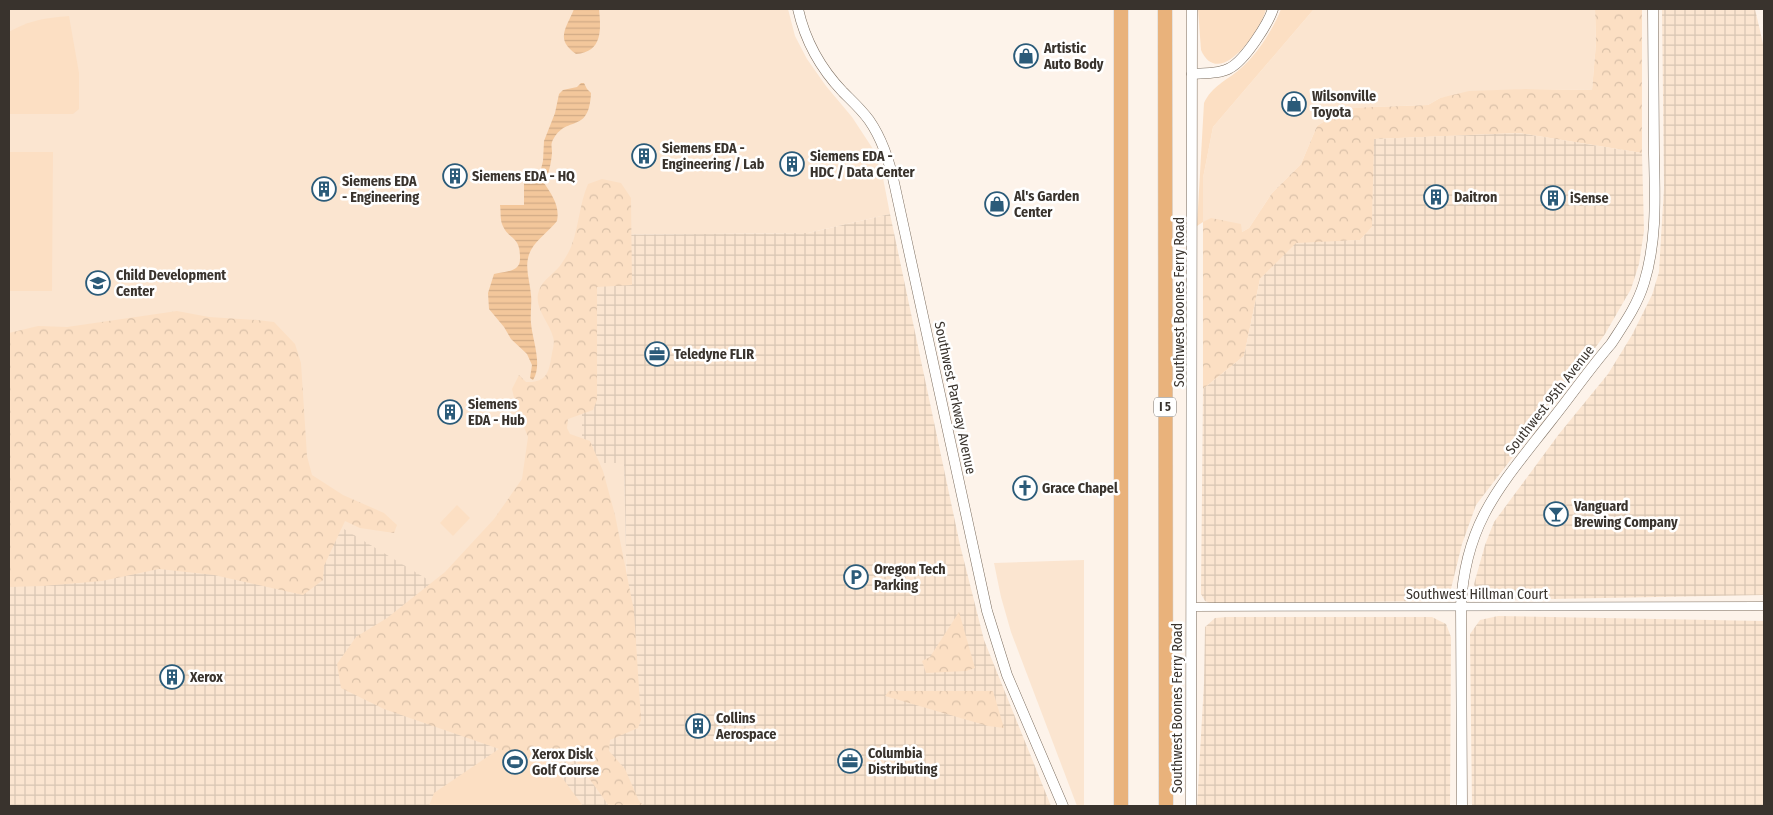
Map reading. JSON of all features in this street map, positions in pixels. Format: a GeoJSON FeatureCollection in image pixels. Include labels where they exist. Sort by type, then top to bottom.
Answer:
{"type":"FeatureCollection","features":[{"type":"Feature","properties":{"kind":"highway"},"geometry":{"type":"LineString","coordinates":[[1121,9],[1122,806]]}},
{"type":"Feature","properties":{"kind":"highway","name":"I 5"},"geometry":{"type":"LineString","coordinates":[[1165,9],[1166,806]]}},
{"type":"Feature","properties":{"kind":"street","name":"Southwest Parkway Avenue"},"geometry":{"type":"LineString","coordinates":[[798,9],[803,29],[821,64],[865,115],[878,134],[885,150],[897,196],[987,612],[1007,675],[1063,806]]}},
{"type":"Feature","properties":{"kind":"street","name":"Southwest Boones Ferry Road"},"geometry":{"type":"LineString","coordinates":[[1191,806],[1192,9]]}},
{"type":"Feature","properties":{"kind":"street"},"geometry":{"type":"LineString","coordinates":[[1192,74],[1223,71],[1231,68],[1238,62],[1264,28],[1273,9]]}},
{"type":"Feature","properties":{"kind":"street","name":"Southwest 95th Avenue"},"geometry":{"type":"LineString","coordinates":[[1462,806],[1461,606],[1462,583],[1468,553],[1478,525],[1489,503],[1619,333],[1632,313],[1644,284],[1649,264],[1654,228],[1653,9]]}},
{"type":"Feature","properties":{"kind":"street","name":"Southwest Hillman Court"},"geometry":{"type":"LineString","coordinates":[[1191,607],[1764,606]]}},
{"type":"Feature","properties":{"kind":"shaded area"},"geometry":{"type":"Polygon","coordinates":[[[9,9],[788,9],[795,36],[807,59],[826,86],[852,117],[873,149],[883,178],[890,214],[808,233],[582,235],[582,463],[624,462],[630,730],[9,486],[9,9]]]}},
{"type":"Feature","properties":{"kind":"shaded area"},"geometry":{"type":"Polygon","coordinates":[[[574,9],[599,9],[600,24],[600,32],[596,44],[585,52],[576,54],[570,49],[564,38],[564,33],[574,9]]]}},
{"type":"Feature","properties":{"kind":"shaded area"},"geometry":{"type":"Polygon","coordinates":[[[1314,9],[1595,9],[1596,43],[1592,90],[1525,89],[1440,98],[1428,105],[1345,108],[1317,126],[1301,164],[1272,193],[1249,228],[1242,232],[1203,222],[1203,178],[1213,127],[1314,9]]]}},
{"type":"Feature","properties":{"kind":"shaded area"},"geometry":{"type":"Polygon","coordinates":[[[1662,9],[1755,9],[1764,48],[1764,595],[1490,600],[1477,593],[1474,584],[1485,545],[1494,522],[1559,434],[1608,374],[1632,335],[1652,295],[1659,272],[1664,187],[1662,9]]]}},
{"type":"Feature","properties":{"kind":"shaded area"},"geometry":{"type":"Polygon","coordinates":[[[584,83],[591,93],[589,106],[582,119],[565,127],[554,138],[550,165],[544,183],[556,206],[557,221],[531,250],[527,261],[531,298],[531,323],[537,359],[536,374],[533,380],[530,378],[532,365],[527,354],[511,339],[489,309],[488,293],[494,274],[514,269],[520,261],[518,245],[502,224],[500,205],[524,205],[524,180],[537,175],[541,169],[544,141],[555,113],[559,94],[563,90],[577,87],[584,83]]]}},
{"type":"Feature","properties":{"kind":"shaded area"},"geometry":{"type":"Polygon","coordinates":[[[1519,133],[1642,153],[1644,231],[1639,264],[1631,289],[1605,334],[1476,505],[1462,544],[1450,593],[1443,599],[1429,601],[1212,604],[1205,601],[1201,594],[1203,389],[1244,356],[1260,279],[1296,242],[1360,240],[1372,227],[1373,139],[1519,133]]]}},
{"type":"Feature","properties":{"kind":"shaded area"},"geometry":{"type":"Polygon","coordinates":[[[890,214],[960,545],[984,640],[1051,806],[9,806],[9,486],[339,526],[460,599],[630,730],[624,463],[582,463],[582,235],[808,233],[890,214]]]}},
{"type":"Feature","properties":{"kind":"shaded area"},"geometry":{"type":"Polygon","coordinates":[[[1084,560],[1084,806],[1077,806],[1011,632],[994,563],[1084,560]]]}},
{"type":"Feature","properties":{"kind":"shaded area"},"geometry":{"type":"Polygon","coordinates":[[[1498,616],[1764,621],[1764,806],[1472,806],[1470,634],[1480,620],[1498,616]]]}},
{"type":"Feature","properties":{"kind":"shaded area"},"geometry":{"type":"Polygon","coordinates":[[[1432,617],[1446,624],[1451,637],[1450,806],[1197,806],[1204,683],[1205,627],[1215,618],[1432,617]]]}},
{"type":"Feature","properties":{"kind":"green space"},"geometry":{"type":"Polygon","coordinates":[[[1198,9],[1266,9],[1263,18],[1248,42],[1228,61],[1218,64],[1209,61],[1201,50],[1198,9]]]}},
{"type":"Feature","properties":{"kind":"green space"},"geometry":{"type":"Polygon","coordinates":[[[1281,9],[1314,9],[1213,127],[1203,178],[1203,222],[1197,226],[1204,103],[1215,88],[1252,57],[1269,33],[1281,9]]]}},
{"type":"Feature","properties":{"kind":"green space"},"geometry":{"type":"Polygon","coordinates":[[[1595,9],[1642,9],[1642,153],[1519,133],[1374,139],[1372,227],[1360,240],[1296,243],[1260,279],[1244,356],[1203,389],[1203,222],[1211,218],[1241,224],[1242,232],[1249,228],[1272,193],[1301,164],[1317,126],[1345,108],[1428,105],[1440,98],[1469,91],[1525,89],[1592,90],[1596,43],[1595,9]]]}},
{"type":"Feature","properties":{"kind":"green space"},"geometry":{"type":"Polygon","coordinates":[[[69,16],[79,73],[79,109],[73,114],[9,114],[9,32],[38,20],[69,16]]]}},
{"type":"Feature","properties":{"kind":"green space"},"geometry":{"type":"Polygon","coordinates":[[[9,152],[53,152],[52,291],[9,291],[9,152]]]}},
{"type":"Feature","properties":{"kind":"green space"},"geometry":{"type":"Polygon","coordinates":[[[602,179],[621,183],[631,198],[632,285],[597,287],[597,400],[593,410],[568,419],[567,428],[570,434],[590,441],[603,471],[615,515],[634,611],[641,720],[638,728],[610,740],[609,751],[625,769],[639,801],[644,806],[609,806],[576,760],[525,758],[384,709],[341,688],[337,664],[356,637],[387,618],[445,572],[494,519],[522,479],[528,437],[517,410],[512,389],[519,375],[526,382],[533,382],[546,375],[550,365],[554,341],[539,305],[539,290],[544,282],[561,265],[570,250],[588,184],[602,179]]]}},
{"type":"Feature","properties":{"kind":"green space"},"geometry":{"type":"Polygon","coordinates":[[[177,311],[209,317],[274,322],[295,344],[301,363],[307,456],[312,475],[343,495],[384,513],[397,525],[394,533],[360,528],[345,521],[324,566],[323,580],[303,595],[214,575],[159,569],[102,581],[9,587],[9,333],[38,326],[67,327],[177,311]]]}},
{"type":"Feature","properties":{"kind":"green space"},"geometry":{"type":"Polygon","coordinates":[[[457,505],[470,518],[453,536],[440,523],[457,505]]]}},
{"type":"Feature","properties":{"kind":"green space"},"geometry":{"type":"Polygon","coordinates":[[[959,612],[975,668],[966,671],[926,673],[922,661],[930,657],[959,612]]]}},
{"type":"Feature","properties":{"kind":"green space"},"geometry":{"type":"Polygon","coordinates":[[[889,691],[993,691],[1004,728],[988,726],[885,696],[889,691]]]}},
{"type":"Feature","properties":{"kind":"green space","name":"Xerox Disk Golf Course"},"geometry":{"type":"Polygon","coordinates":[[[527,730],[583,806],[429,806],[434,793],[527,730]]]}},
{"type":"Feature","properties":{"kind":"place","name":"Artistic Auto Body"},"geometry":{"type":"Point","coordinates":[1026,56]}},
{"type":"Feature","properties":{"kind":"place","name":"Wilsonville Toyota"},"geometry":{"type":"Point","coordinates":[1294,104]}},
{"type":"Feature","properties":{"kind":"place","name":"Siemens EDA - Engineering / Lab"},"geometry":{"type":"Point","coordinates":[644,156]}},
{"type":"Feature","properties":{"kind":"place","name":"Siemens EDA - HDC / Data Center"},"geometry":{"type":"Point","coordinates":[792,164]}},
{"type":"Feature","properties":{"kind":"place","name":"Siemens EDA - HQ"},"geometry":{"type":"Point","coordinates":[455,176]}},
{"type":"Feature","properties":{"kind":"place","name":"Siemens EDA - Engineering"},"geometry":{"type":"Point","coordinates":[324,189]}},
{"type":"Feature","properties":{"kind":"place","name":"Daitron"},"geometry":{"type":"Point","coordinates":[1436,197]}},
{"type":"Feature","properties":{"kind":"place","name":"iSense"},"geometry":{"type":"Point","coordinates":[1553,198]}},
{"type":"Feature","properties":{"kind":"place","name":"Al's Garden Center"},"geometry":{"type":"Point","coordinates":[997,204]}},
{"type":"Feature","properties":{"kind":"place","name":"Child Development Center"},"geometry":{"type":"Point","coordinates":[98,283]}},
{"type":"Feature","properties":{"kind":"place","name":"Teledyne FLIR"},"geometry":{"type":"Point","coordinates":[657,354]}},
{"type":"Feature","properties":{"kind":"place","name":"Siemens EDA - Hub"},"geometry":{"type":"Point","coordinates":[450,412]}},
{"type":"Feature","properties":{"kind":"place","name":"Grace Chapel"},"geometry":{"type":"Point","coordinates":[1025,488]}},
{"type":"Feature","properties":{"kind":"place","name":"Vanguard Brewing Company"},"geometry":{"type":"Point","coordinates":[1556,514]}},
{"type":"Feature","properties":{"kind":"place","name":"Oregon Tech Parking"},"geometry":{"type":"Point","coordinates":[856,577]}},
{"type":"Feature","properties":{"kind":"place","name":"Xerox"},"geometry":{"type":"Point","coordinates":[172,677]}},
{"type":"Feature","properties":{"kind":"place","name":"Collins Aerospace"},"geometry":{"type":"Point","coordinates":[698,726]}},
{"type":"Feature","properties":{"kind":"place","name":"Columbia Distributing"},"geometry":{"type":"Point","coordinates":[850,761]}},
{"type":"Feature","properties":{"kind":"place","name":"Xerox Disk Golf Course"},"geometry":{"type":"Point","coordinates":[515,762]}}]}
